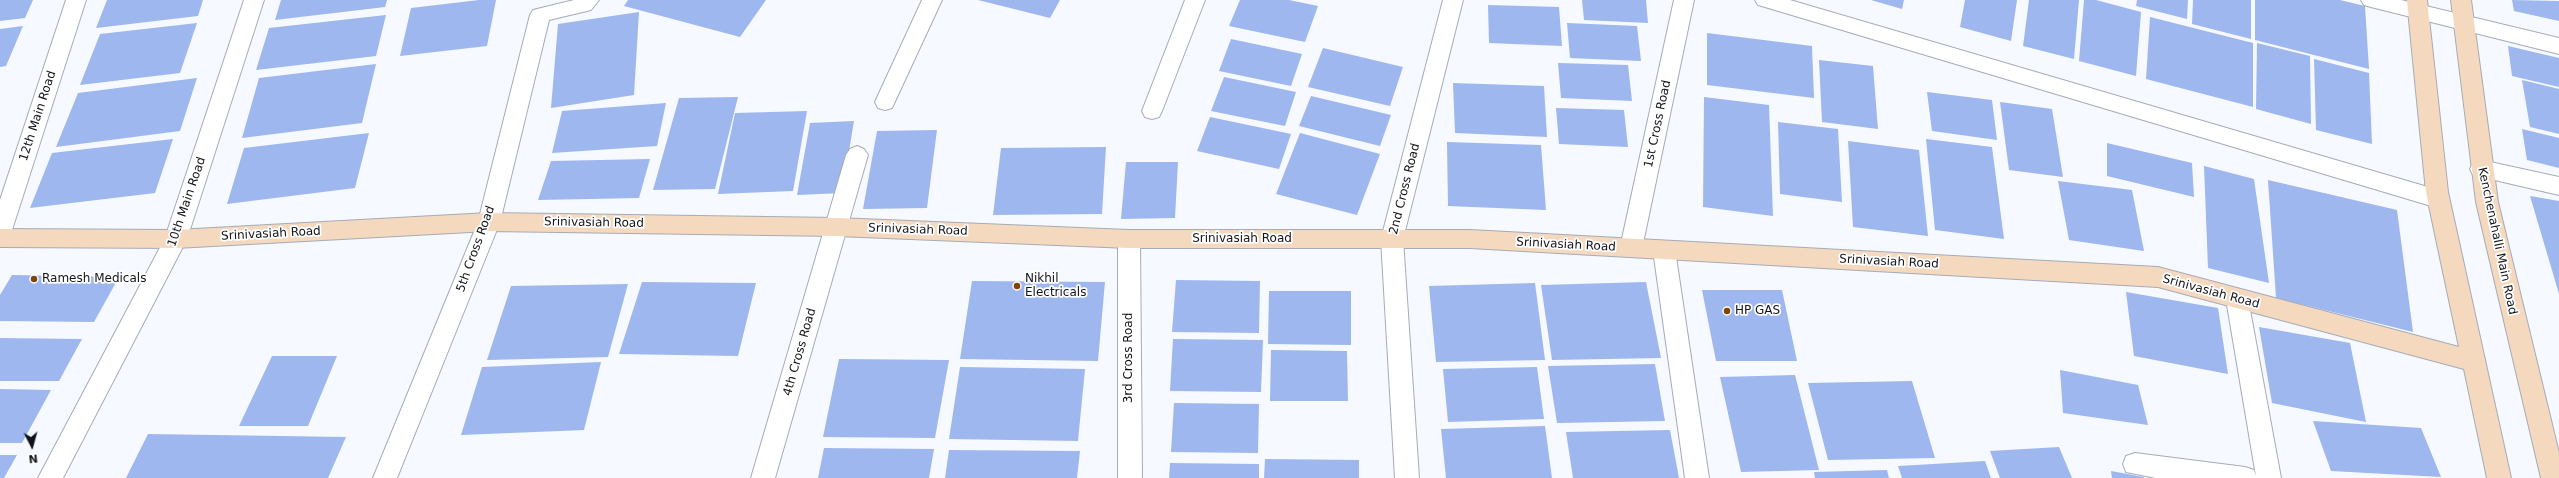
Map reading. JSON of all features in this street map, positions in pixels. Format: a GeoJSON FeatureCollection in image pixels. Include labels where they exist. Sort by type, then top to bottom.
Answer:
{"type":"FeatureCollection","features":[{"type":"Feature","properties":{"kind":"street","name":"12th Main Road"},"geometry":{"type":"LineString","coordinates":[[0,233],[76,0]]}},
{"type":"Feature","properties":{"kind":"street","name":"10th Main Road"},"geometry":{"type":"LineString","coordinates":[[50,478],[176,239],[254,0]]}},
{"type":"Feature","properties":{"kind":"street","name":"5th Cross Road"},"geometry":{"type":"LineString","coordinates":[[385,478],[489,222],[540,14],[584,5],[589,0]]}},
{"type":"Feature","properties":{"kind":"street"},"geometry":{"type":"LineString","coordinates":[[885,102],[932,0]]}},
{"type":"Feature","properties":{"kind":"street"},"geometry":{"type":"LineString","coordinates":[[1152,111],[1195,0]]}},
{"type":"Feature","properties":{"kind":"street","name":"2nd Cross Road"},"geometry":{"type":"LineString","coordinates":[[1407,478],[1392,239],[1453,0]]}},
{"type":"Feature","properties":{"kind":"street","name":"1st Cross Road"},"geometry":{"type":"LineString","coordinates":[[1631,248],[1684,0]]}},
{"type":"Feature","properties":{"kind":"street"},"geometry":{"type":"LineString","coordinates":[[1765,0],[2438,199]]}},
{"type":"Feature","properties":{"kind":"street"},"geometry":{"type":"LineString","coordinates":[[2371,0],[2417,6],[2464,23],[2559,46]]}},
{"type":"Feature","properties":{"kind":"street","name":"Kenchenahalli Main Road"},"geometry":{"type":"LineString","coordinates":[[2461,0],[2486,202],[2553,478]]}},
{"type":"Feature","properties":{"kind":"street"},"geometry":{"type":"LineString","coordinates":[[2417,6],[2438,199],[2499,478]]}},
{"type":"Feature","properties":{"kind":"street","name":"4th Cross Road"},"geometry":{"type":"LineString","coordinates":[[763,478],[857,155]]}},
{"type":"Feature","properties":{"kind":"street"},"geometry":{"type":"LineString","coordinates":[[2481,169],[2559,186]]}},
{"type":"Feature","properties":{"kind":"street","name":"Srinivasiah Road"},"geometry":{"type":"LineString","coordinates":[[0,238],[176,239],[489,222],[837,227],[1129,239],[1470,239],[2158,277],[2473,361]]}},
{"type":"Feature","properties":{"kind":"street","name":"3rd Cross Road"},"geometry":{"type":"LineString","coordinates":[[1129,239],[1130,478]]}},
{"type":"Feature","properties":{"kind":"street"},"geometry":{"type":"LineString","coordinates":[[1664,250],[1692,454],[1697,478]]}},
{"type":"Feature","properties":{"kind":"street"},"geometry":{"type":"LineString","coordinates":[[2237,299],[2269,478]]}},
{"type":"Feature","properties":{"kind":"street"},"geometry":{"type":"LineString","coordinates":[[2135,464],[2245,478]]}},
{"type":"Feature","properties":{"kind":"building"},"geometry":{"type":"Polygon","coordinates":[[[0,0],[33,0],[25,18],[0,21],[0,0]]]}},
{"type":"Feature","properties":{"kind":"building"},"geometry":{"type":"Polygon","coordinates":[[[107,0],[203,0],[198,16],[96,28],[107,0]]]}},
{"type":"Feature","properties":{"kind":"building"},"geometry":{"type":"Polygon","coordinates":[[[281,0],[387,0],[385,7],[275,20],[281,0]]]}},
{"type":"Feature","properties":{"kind":"building"},"geometry":{"type":"Polygon","coordinates":[[[479,0],[496,0],[487,46],[400,56],[411,8],[479,0]]]}},
{"type":"Feature","properties":{"kind":"building"},"geometry":{"type":"Polygon","coordinates":[[[628,0],[766,0],[740,37],[624,6],[628,0]]]}},
{"type":"Feature","properties":{"kind":"building"},"geometry":{"type":"Polygon","coordinates":[[[978,0],[1060,0],[1050,18],[978,0]]]}},
{"type":"Feature","properties":{"kind":"building"},"geometry":{"type":"Polygon","coordinates":[[[1240,0],[1289,0],[1318,6],[1305,42],[1229,26],[1240,0]]]}},
{"type":"Feature","properties":{"kind":"building"},"geometry":{"type":"Polygon","coordinates":[[[1582,0],[1646,0],[1648,23],[1584,20],[1582,0]]]}},
{"type":"Feature","properties":{"kind":"building"},"geometry":{"type":"Polygon","coordinates":[[[1871,0],[1904,0],[1902,9],[1871,0]]]}},
{"type":"Feature","properties":{"kind":"building"},"geometry":{"type":"Polygon","coordinates":[[[1965,0],[2017,0],[2011,41],[1960,27],[1965,0]]]}},
{"type":"Feature","properties":{"kind":"building"},"geometry":{"type":"Polygon","coordinates":[[[2029,0],[2079,0],[2074,59],[2023,46],[2029,0]]]}},
{"type":"Feature","properties":{"kind":"building"},"geometry":{"type":"Polygon","coordinates":[[[2084,0],[2096,0],[2141,12],[2136,76],[2079,61],[2084,0]]]}},
{"type":"Feature","properties":{"kind":"building"},"geometry":{"type":"Polygon","coordinates":[[[2137,0],[2188,0],[2187,19],[2136,6],[2137,0]]]}},
{"type":"Feature","properties":{"kind":"building"},"geometry":{"type":"Polygon","coordinates":[[[2193,0],[2251,0],[2251,39],[2192,24],[2193,0]]]}},
{"type":"Feature","properties":{"kind":"building"},"geometry":{"type":"Polygon","coordinates":[[[2255,0],[2340,0],[2365,6],[2369,69],[2255,40],[2255,0]]]}},
{"type":"Feature","properties":{"kind":"building"},"geometry":{"type":"Polygon","coordinates":[[[2512,0],[2559,1],[2559,21],[2514,11],[2512,0]]]}},
{"type":"Feature","properties":{"kind":"building"},"geometry":{"type":"Polygon","coordinates":[[[1488,5],[1559,7],[1562,46],[1489,43],[1488,5]]]}},
{"type":"Feature","properties":{"kind":"building"},"geometry":{"type":"Polygon","coordinates":[[[639,12],[634,95],[551,108],[558,24],[639,12]]]}},
{"type":"Feature","properties":{"kind":"building"},"geometry":{"type":"Polygon","coordinates":[[[386,15],[376,56],[256,70],[269,28],[386,15]]]}},
{"type":"Feature","properties":{"kind":"building"},"geometry":{"type":"Polygon","coordinates":[[[2150,17],[2253,43],[2253,107],[2146,79],[2150,17]]]}},
{"type":"Feature","properties":{"kind":"building"},"geometry":{"type":"Polygon","coordinates":[[[197,23],[180,73],[80,85],[100,34],[197,23]]]}},
{"type":"Feature","properties":{"kind":"building"},"geometry":{"type":"Polygon","coordinates":[[[1567,23],[1637,26],[1641,61],[1570,58],[1567,23]]]}},
{"type":"Feature","properties":{"kind":"building"},"geometry":{"type":"Polygon","coordinates":[[[23,26],[6,66],[0,67],[0,29],[23,26]]]}},
{"type":"Feature","properties":{"kind":"building"},"geometry":{"type":"Polygon","coordinates":[[[1707,33],[1812,46],[1814,98],[1707,85],[1707,33]]]}},
{"type":"Feature","properties":{"kind":"building"},"geometry":{"type":"Polygon","coordinates":[[[1231,39],[1302,54],[1291,86],[1219,71],[1231,39]]]}},
{"type":"Feature","properties":{"kind":"building"},"geometry":{"type":"Polygon","coordinates":[[[2257,43],[2310,56],[2311,124],[2256,109],[2257,43]]]}},
{"type":"Feature","properties":{"kind":"building"},"geometry":{"type":"Polygon","coordinates":[[[2508,46],[2559,58],[2559,87],[2512,76],[2508,46]]]}},
{"type":"Feature","properties":{"kind":"building"},"geometry":{"type":"Polygon","coordinates":[[[1323,48],[1403,67],[1390,106],[1308,87],[1323,48]]]}},
{"type":"Feature","properties":{"kind":"building"},"geometry":{"type":"Polygon","coordinates":[[[2314,59],[2369,73],[2372,144],[2316,130],[2314,59]]]}},
{"type":"Feature","properties":{"kind":"building"},"geometry":{"type":"Polygon","coordinates":[[[1819,60],[1873,66],[1878,129],[1822,122],[1819,60]]]}},
{"type":"Feature","properties":{"kind":"building"},"geometry":{"type":"Polygon","coordinates":[[[1558,63],[1628,65],[1632,101],[1561,98],[1558,63]]]}},
{"type":"Feature","properties":{"kind":"building"},"geometry":{"type":"Polygon","coordinates":[[[376,64],[362,123],[242,138],[259,78],[376,64]]]}},
{"type":"Feature","properties":{"kind":"building"},"geometry":{"type":"Polygon","coordinates":[[[1224,77],[1296,92],[1285,126],[1211,111],[1224,77]]]}},
{"type":"Feature","properties":{"kind":"building"},"geometry":{"type":"Polygon","coordinates":[[[197,78],[180,131],[56,147],[78,93],[197,78]]]}},
{"type":"Feature","properties":{"kind":"building"},"geometry":{"type":"Polygon","coordinates":[[[2522,80],[2559,89],[2559,134],[2530,127],[2522,80]]]}},
{"type":"Feature","properties":{"kind":"building"},"geometry":{"type":"Polygon","coordinates":[[[1453,83],[1544,86],[1547,137],[1455,133],[1453,83]]]}},
{"type":"Feature","properties":{"kind":"building"},"geometry":{"type":"Polygon","coordinates":[[[1927,92],[1992,100],[1997,140],[1932,131],[1927,92]]]}},
{"type":"Feature","properties":{"kind":"building"},"geometry":{"type":"Polygon","coordinates":[[[1311,96],[1391,115],[1380,146],[1299,126],[1311,96]]]}},
{"type":"Feature","properties":{"kind":"building"},"geometry":{"type":"Polygon","coordinates":[[[738,97],[715,189],[653,190],[679,98],[738,97]]]}},
{"type":"Feature","properties":{"kind":"building"},"geometry":{"type":"Polygon","coordinates":[[[1704,97],[1769,105],[1773,216],[1703,207],[1704,97]]]}},
{"type":"Feature","properties":{"kind":"building"},"geometry":{"type":"Polygon","coordinates":[[[2000,102],[2052,109],[2063,177],[2009,170],[2000,102]]]}},
{"type":"Feature","properties":{"kind":"building"},"geometry":{"type":"Polygon","coordinates":[[[666,103],[657,146],[552,153],[562,111],[666,103]]]}},
{"type":"Feature","properties":{"kind":"building"},"geometry":{"type":"Polygon","coordinates":[[[1556,108],[1624,110],[1628,147],[1559,144],[1556,108]]]}},
{"type":"Feature","properties":{"kind":"building"},"geometry":{"type":"Polygon","coordinates":[[[807,111],[793,191],[718,194],[735,113],[807,111]]]}},
{"type":"Feature","properties":{"kind":"building"},"geometry":{"type":"Polygon","coordinates":[[[1210,117],[1291,134],[1279,169],[1197,151],[1210,117]]]}},
{"type":"Feature","properties":{"kind":"building"},"geometry":{"type":"Polygon","coordinates":[[[854,121],[842,193],[797,195],[810,123],[854,121]]]}},
{"type":"Feature","properties":{"kind":"building"},"geometry":{"type":"Polygon","coordinates":[[[1778,122],[1838,129],[1842,202],[1780,194],[1778,122]]]}},
{"type":"Feature","properties":{"kind":"building"},"geometry":{"type":"Polygon","coordinates":[[[2522,129],[2559,138],[2559,168],[2527,160],[2522,129]]]}},
{"type":"Feature","properties":{"kind":"building"},"geometry":{"type":"Polygon","coordinates":[[[937,130],[927,208],[863,209],[877,131],[937,130]]]}},
{"type":"Feature","properties":{"kind":"building"},"geometry":{"type":"Polygon","coordinates":[[[369,133],[355,188],[227,204],[244,148],[369,133]]]}},
{"type":"Feature","properties":{"kind":"building"},"geometry":{"type":"Polygon","coordinates":[[[1300,133],[1380,154],[1357,215],[1276,194],[1300,133]]]}},
{"type":"Feature","properties":{"kind":"building"},"geometry":{"type":"Polygon","coordinates":[[[173,139],[155,193],[30,208],[52,153],[173,139]]]}},
{"type":"Feature","properties":{"kind":"building"},"geometry":{"type":"Polygon","coordinates":[[[1926,139],[1992,147],[2004,239],[1935,230],[1926,139]]]}},
{"type":"Feature","properties":{"kind":"building"},"geometry":{"type":"Polygon","coordinates":[[[1848,141],[1919,150],[1928,236],[1853,227],[1848,141]]]}},
{"type":"Feature","properties":{"kind":"building"},"geometry":{"type":"Polygon","coordinates":[[[1447,142],[1541,145],[1546,210],[1448,206],[1447,142]]]}},
{"type":"Feature","properties":{"kind":"building"},"geometry":{"type":"Polygon","coordinates":[[[2107,143],[2192,163],[2194,197],[2107,176],[2107,143]]]}},
{"type":"Feature","properties":{"kind":"building"},"geometry":{"type":"Polygon","coordinates":[[[1106,147],[1102,214],[993,215],[1001,148],[1106,147]]]}},
{"type":"Feature","properties":{"kind":"building"},"geometry":{"type":"Polygon","coordinates":[[[650,159],[639,198],[538,200],[551,161],[650,159]]]}},
{"type":"Feature","properties":{"kind":"building"},"geometry":{"type":"Polygon","coordinates":[[[1126,162],[1178,162],[1175,218],[1121,219],[1126,162]]]}},
{"type":"Feature","properties":{"kind":"building"},"geometry":{"type":"Polygon","coordinates":[[[2204,166],[2254,179],[2269,283],[2208,268],[2204,166]]]}},
{"type":"Feature","properties":{"kind":"building"},"geometry":{"type":"Polygon","coordinates":[[[2268,180],[2397,210],[2413,332],[2276,298],[2268,180]]]}},
{"type":"Feature","properties":{"kind":"building"},"geometry":{"type":"Polygon","coordinates":[[[2058,181],[2132,190],[2144,251],[2069,240],[2058,181]]]}},
{"type":"Feature","properties":{"kind":"building"},"geometry":{"type":"Polygon","coordinates":[[[2530,196],[2559,201],[2559,294],[2530,196]]]}},
{"type":"Feature","properties":{"kind":"building"},"geometry":{"type":"Polygon","coordinates":[[[12,275],[119,277],[94,322],[0,321],[0,295],[12,275]]]}},
{"type":"Feature","properties":{"kind":"building"},"geometry":{"type":"Polygon","coordinates":[[[1176,280],[1260,281],[1259,333],[1172,332],[1176,280]]]}},
{"type":"Feature","properties":{"kind":"building"},"geometry":{"type":"Polygon","coordinates":[[[972,281],[1105,282],[1098,361],[960,359],[972,281]]]}},
{"type":"Feature","properties":{"kind":"building"},"geometry":{"type":"Polygon","coordinates":[[[642,282],[756,283],[738,356],[619,354],[642,282]]]}},
{"type":"Feature","properties":{"kind":"building"},"geometry":{"type":"Polygon","coordinates":[[[1646,282],[1661,358],[1552,360],[1541,285],[1646,282]]]}},
{"type":"Feature","properties":{"kind":"building"},"geometry":{"type":"Polygon","coordinates":[[[1535,283],[1545,360],[1436,362],[1429,286],[1535,283]]]}},
{"type":"Feature","properties":{"kind":"building"},"geometry":{"type":"Polygon","coordinates":[[[628,284],[608,357],[487,360],[511,286],[628,284]]]}},
{"type":"Feature","properties":{"kind":"building"},"geometry":{"type":"Polygon","coordinates":[[[1702,290],[1782,290],[1797,361],[1716,361],[1702,290]]]}},
{"type":"Feature","properties":{"kind":"building"},"geometry":{"type":"Polygon","coordinates":[[[1269,291],[1351,291],[1351,345],[1268,344],[1269,291]]]}},
{"type":"Feature","properties":{"kind":"building"},"geometry":{"type":"Polygon","coordinates":[[[2126,292],[2218,308],[2228,374],[2134,356],[2126,292]]]}},
{"type":"Feature","properties":{"kind":"building"},"geometry":{"type":"Polygon","coordinates":[[[2259,327],[2350,343],[2366,422],[2272,403],[2259,327]]]}},
{"type":"Feature","properties":{"kind":"building"},"geometry":{"type":"Polygon","coordinates":[[[0,338],[82,339],[59,381],[0,381],[0,338]]]}},
{"type":"Feature","properties":{"kind":"building"},"geometry":{"type":"Polygon","coordinates":[[[1173,339],[1263,340],[1261,392],[1170,391],[1173,339]]]}},
{"type":"Feature","properties":{"kind":"building"},"geometry":{"type":"Polygon","coordinates":[[[1271,350],[1347,351],[1348,401],[1270,401],[1271,350]]]}},
{"type":"Feature","properties":{"kind":"building"},"geometry":{"type":"Polygon","coordinates":[[[272,356],[337,356],[308,426],[239,426],[272,356]]]}},
{"type":"Feature","properties":{"kind":"building"},"geometry":{"type":"Polygon","coordinates":[[[839,359],[949,360],[935,438],[823,437],[839,359]]]}},
{"type":"Feature","properties":{"kind":"building"},"geometry":{"type":"Polygon","coordinates":[[[601,362],[584,430],[461,435],[482,367],[601,362]]]}},
{"type":"Feature","properties":{"kind":"building"},"geometry":{"type":"Polygon","coordinates":[[[1655,364],[1665,421],[1557,423],[1548,366],[1655,364]]]}},
{"type":"Feature","properties":{"kind":"building"},"geometry":{"type":"Polygon","coordinates":[[[960,367],[1085,369],[1078,441],[949,439],[960,367]]]}},
{"type":"Feature","properties":{"kind":"building"},"geometry":{"type":"Polygon","coordinates":[[[1537,367],[1544,419],[1448,422],[1443,369],[1537,367]]]}},
{"type":"Feature","properties":{"kind":"building"},"geometry":{"type":"Polygon","coordinates":[[[2060,370],[2138,385],[2148,425],[2063,413],[2060,370]]]}},
{"type":"Feature","properties":{"kind":"building"},"geometry":{"type":"Polygon","coordinates":[[[1795,375],[1819,470],[1741,472],[1720,377],[1795,375]]]}},
{"type":"Feature","properties":{"kind":"building"},"geometry":{"type":"Polygon","coordinates":[[[1912,381],[1935,458],[1828,460],[1808,383],[1912,381]]]}},
{"type":"Feature","properties":{"kind":"building"},"geometry":{"type":"Polygon","coordinates":[[[0,389],[51,390],[22,443],[0,443],[0,389]]]}},
{"type":"Feature","properties":{"kind":"building"},"geometry":{"type":"Polygon","coordinates":[[[1174,403],[1259,404],[1258,453],[1171,452],[1174,403]]]}},
{"type":"Feature","properties":{"kind":"building"},"geometry":{"type":"Polygon","coordinates":[[[2313,421],[2421,428],[2441,477],[2331,471],[2313,421]]]}},
{"type":"Feature","properties":{"kind":"building"},"geometry":{"type":"Polygon","coordinates":[[[1545,426],[1552,478],[1446,478],[1441,429],[1545,426]]]}},
{"type":"Feature","properties":{"kind":"building"},"geometry":{"type":"Polygon","coordinates":[[[1670,430],[1679,478],[1573,478],[1566,432],[1670,430]]]}},
{"type":"Feature","properties":{"kind":"building"},"geometry":{"type":"Polygon","coordinates":[[[148,434],[346,437],[328,478],[126,478],[148,434]]]}},
{"type":"Feature","properties":{"kind":"building"},"geometry":{"type":"Polygon","coordinates":[[[2059,447],[2072,478],[2000,478],[1990,451],[2059,447]]]}},
{"type":"Feature","properties":{"kind":"building"},"geometry":{"type":"Polygon","coordinates":[[[824,448],[934,449],[929,478],[818,478],[824,448]]]}},
{"type":"Feature","properties":{"kind":"building"},"geometry":{"type":"Polygon","coordinates":[[[949,450],[1080,451],[1077,478],[945,478],[949,450]]]}},
{"type":"Feature","properties":{"kind":"building"},"geometry":{"type":"Polygon","coordinates":[[[0,455],[17,455],[4,478],[0,478],[0,455]]]}},
{"type":"Feature","properties":{"kind":"building"},"geometry":{"type":"Polygon","coordinates":[[[1265,459],[1359,460],[1359,478],[1264,478],[1265,459]]]}},
{"type":"Feature","properties":{"kind":"building"},"geometry":{"type":"Polygon","coordinates":[[[1985,461],[1991,478],[1902,478],[1898,466],[1985,461]]]}},
{"type":"Feature","properties":{"kind":"building"},"geometry":{"type":"Polygon","coordinates":[[[1170,463],[1259,464],[1259,478],[1169,478],[1170,463]]]}},
{"type":"Feature","properties":{"kind":"building"},"geometry":{"type":"Polygon","coordinates":[[[1887,470],[1889,478],[1815,478],[1814,472],[1887,470]]]}},
{"type":"Feature","properties":{"kind":"building"},"geometry":{"type":"Polygon","coordinates":[[[2111,471],[2144,477],[2144,478],[2112,478],[2111,471]]]}},
{"type":"Feature","properties":{"kind":"place","name":"Ramesh Medicals"},"geometry":{"type":"Point","coordinates":[34,279]}},
{"type":"Feature","properties":{"kind":"place","name":"Nikhil Electricals"},"geometry":{"type":"Point","coordinates":[1017,286]}},
{"type":"Feature","properties":{"kind":"place","name":"HP GAS"},"geometry":{"type":"Point","coordinates":[1727,311]}}]}
